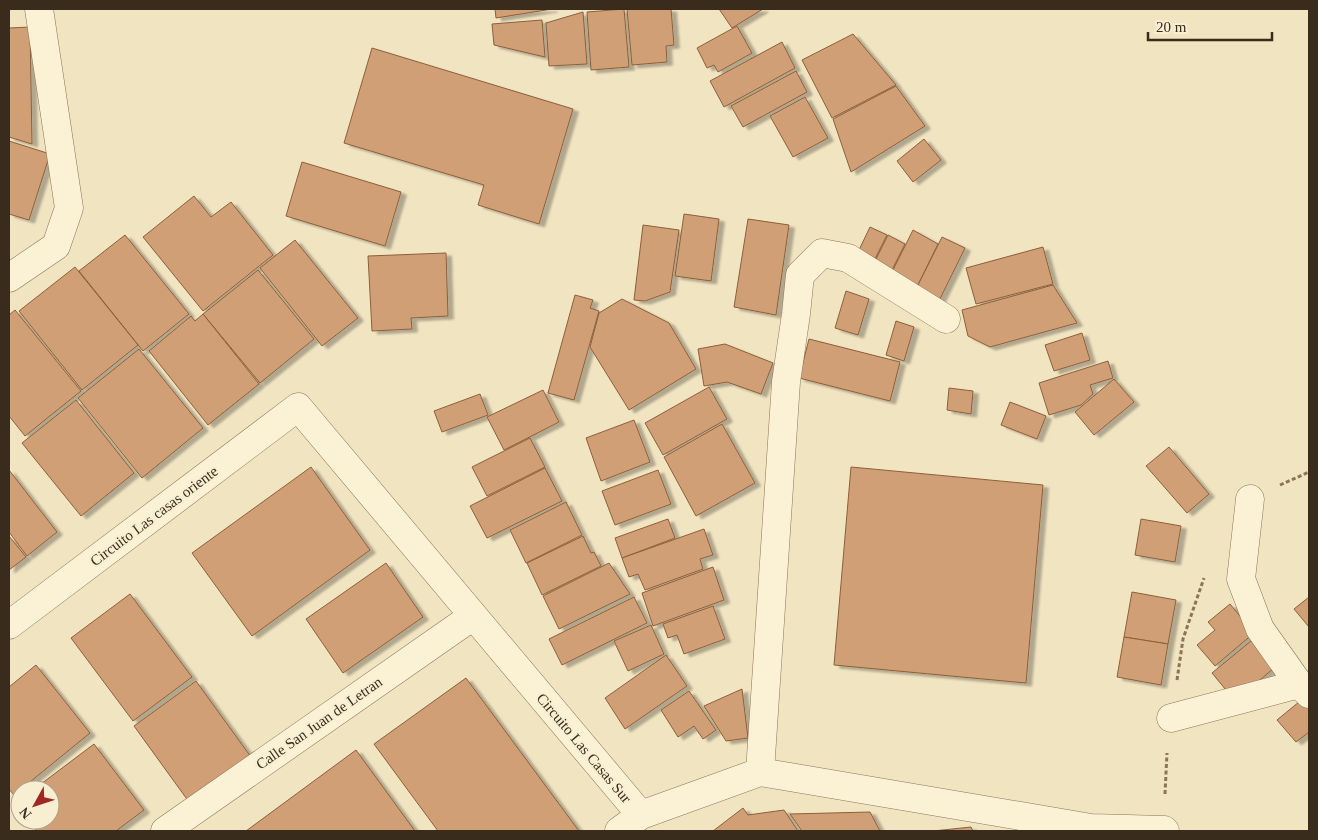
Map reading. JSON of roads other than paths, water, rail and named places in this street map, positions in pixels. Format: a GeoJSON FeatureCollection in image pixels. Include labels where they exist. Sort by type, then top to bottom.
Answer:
{"type":"FeatureCollection","features":[{"type":"Feature","properties":{"kind":"street"},"geometry":{"type":"LineString","coordinates":[[9,277],[56,246],[69,208],[39,9]]}},
{"type":"Feature","properties":{"kind":"street"},"geometry":{"type":"LineString","coordinates":[[760,772],[786,382],[800,275],[822,253],[848,258],[946,319]]}},
{"type":"Feature","properties":{"kind":"street","name":"Circuito Las Casas Sur"},"geometry":{"type":"LineString","coordinates":[[298,407],[641,815],[760,772],[1089,830],[1165,831]]}},
{"type":"Feature","properties":{"kind":"street","name":"Circuito Las casas oriente"},"geometry":{"type":"LineString","coordinates":[[9,625],[298,407]]}},
{"type":"Feature","properties":{"kind":"street"},"geometry":{"type":"LineString","coordinates":[[1171,718],[1304,689],[1260,629],[1241,579],[1250,499]]}},
{"type":"Feature","properties":{"kind":"street","name":"Calle San Juan de Letran"},"geometry":{"type":"LineString","coordinates":[[165,831],[473,616]]}},
{"type":"Feature","properties":{"kind":"street"},"geometry":{"type":"LineString","coordinates":[[619,831],[641,815]]}}]}
